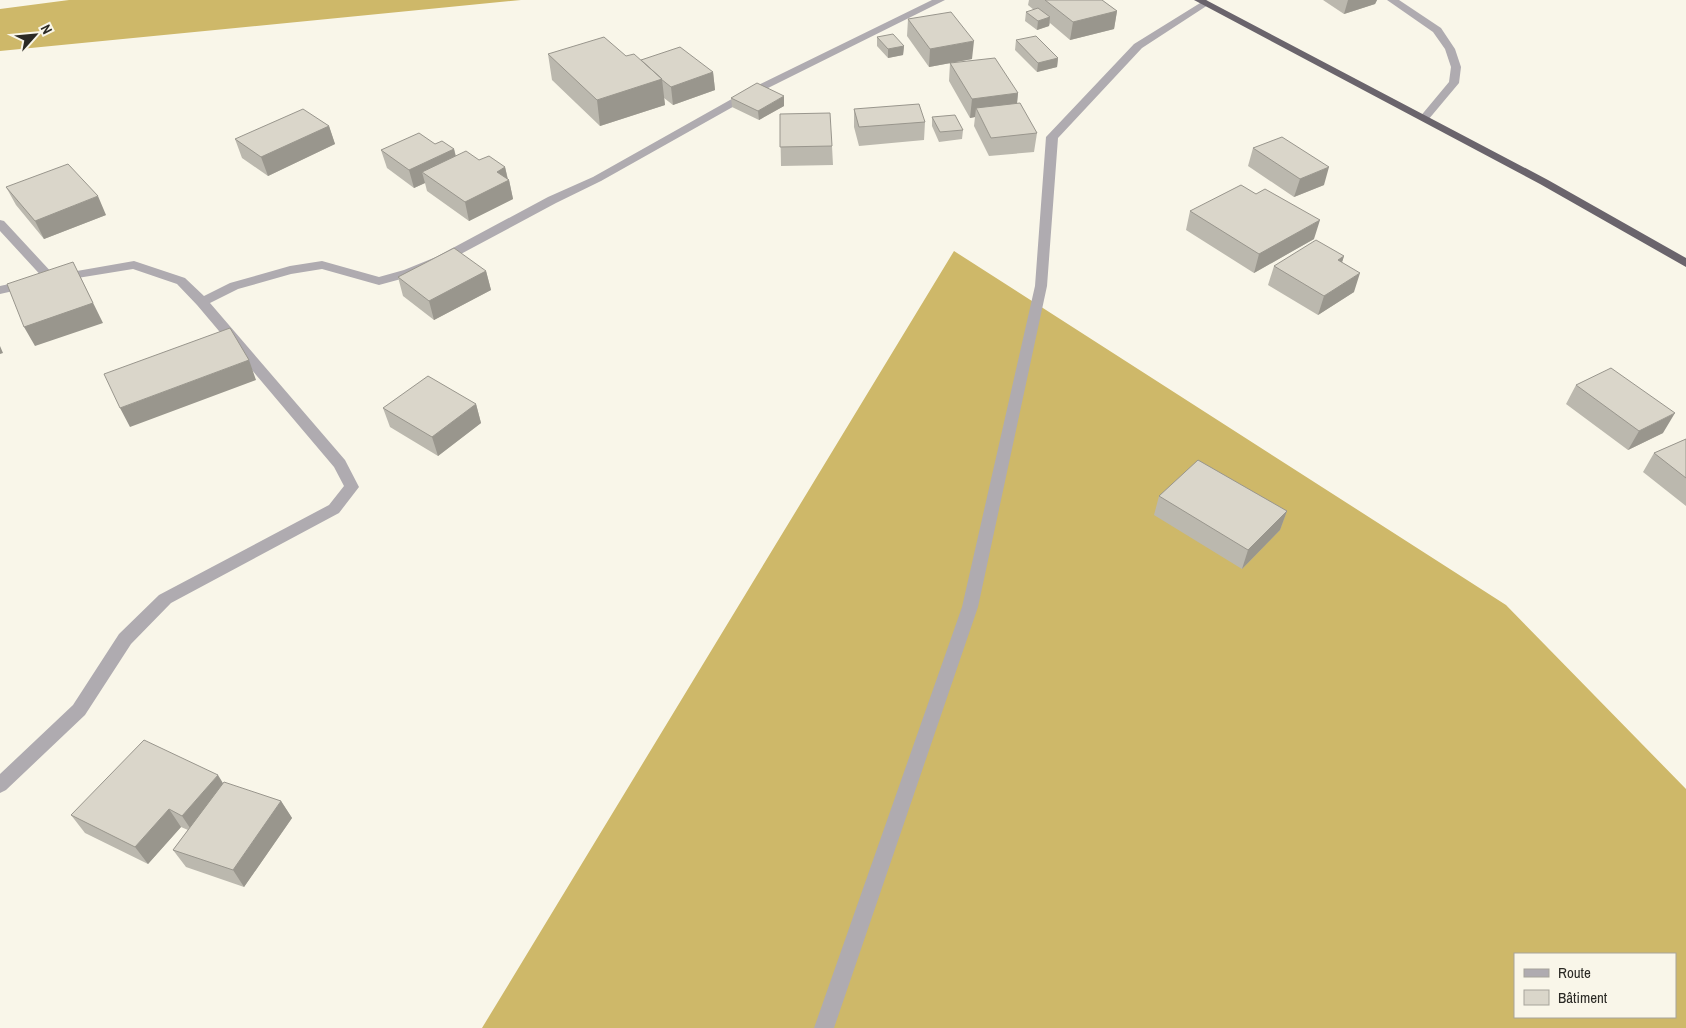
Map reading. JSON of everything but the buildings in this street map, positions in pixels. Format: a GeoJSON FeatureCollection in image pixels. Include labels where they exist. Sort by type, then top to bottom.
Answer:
{"type":"FeatureCollection","features":[{"type":"Feature","properties":{"kind":"highway"},"geometry":{"type":"LineString","coordinates":[[1202,1],[1544,182],[1686,263]]}},
{"type":"Feature","properties":{"kind":"street"},"geometry":{"type":"LineString","coordinates":[[202,302],[234,286],[290,270],[322,265],[379,281],[408,273],[432,263],[552,200],[597,179],[750,93],[940,0]]}},
{"type":"Feature","properties":{"kind":"street"},"geometry":{"type":"LineString","coordinates":[[1392,0],[1437,30],[1450,49],[1456,67],[1454,83],[1424,118]]}},
{"type":"Feature","properties":{"kind":"street"},"geometry":{"type":"LineString","coordinates":[[824,1028],[970,607],[1041,286],[1052,136],[1138,46],[1202,1]]}},
{"type":"Feature","properties":{"kind":"street"},"geometry":{"type":"LineString","coordinates":[[0,224],[50,278]]}},
{"type":"Feature","properties":{"kind":"street"},"geometry":{"type":"LineString","coordinates":[[0,290],[50,278],[134,265],[181,281],[202,302],[340,464],[352,487],[334,509],[165,599],[124,639],[79,710],[0,785]]}},
{"type":"Feature","properties":{"kind":"shaded area"},"geometry":{"type":"Polygon","coordinates":[[[69,0],[521,0],[0,51],[0,9],[69,0]]]}},
{"type":"Feature","properties":{"kind":"shaded area"},"geometry":{"type":"Polygon","coordinates":[[[954,251],[1506,605],[1686,789],[1686,1028],[482,1028],[954,251]]]}}]}
